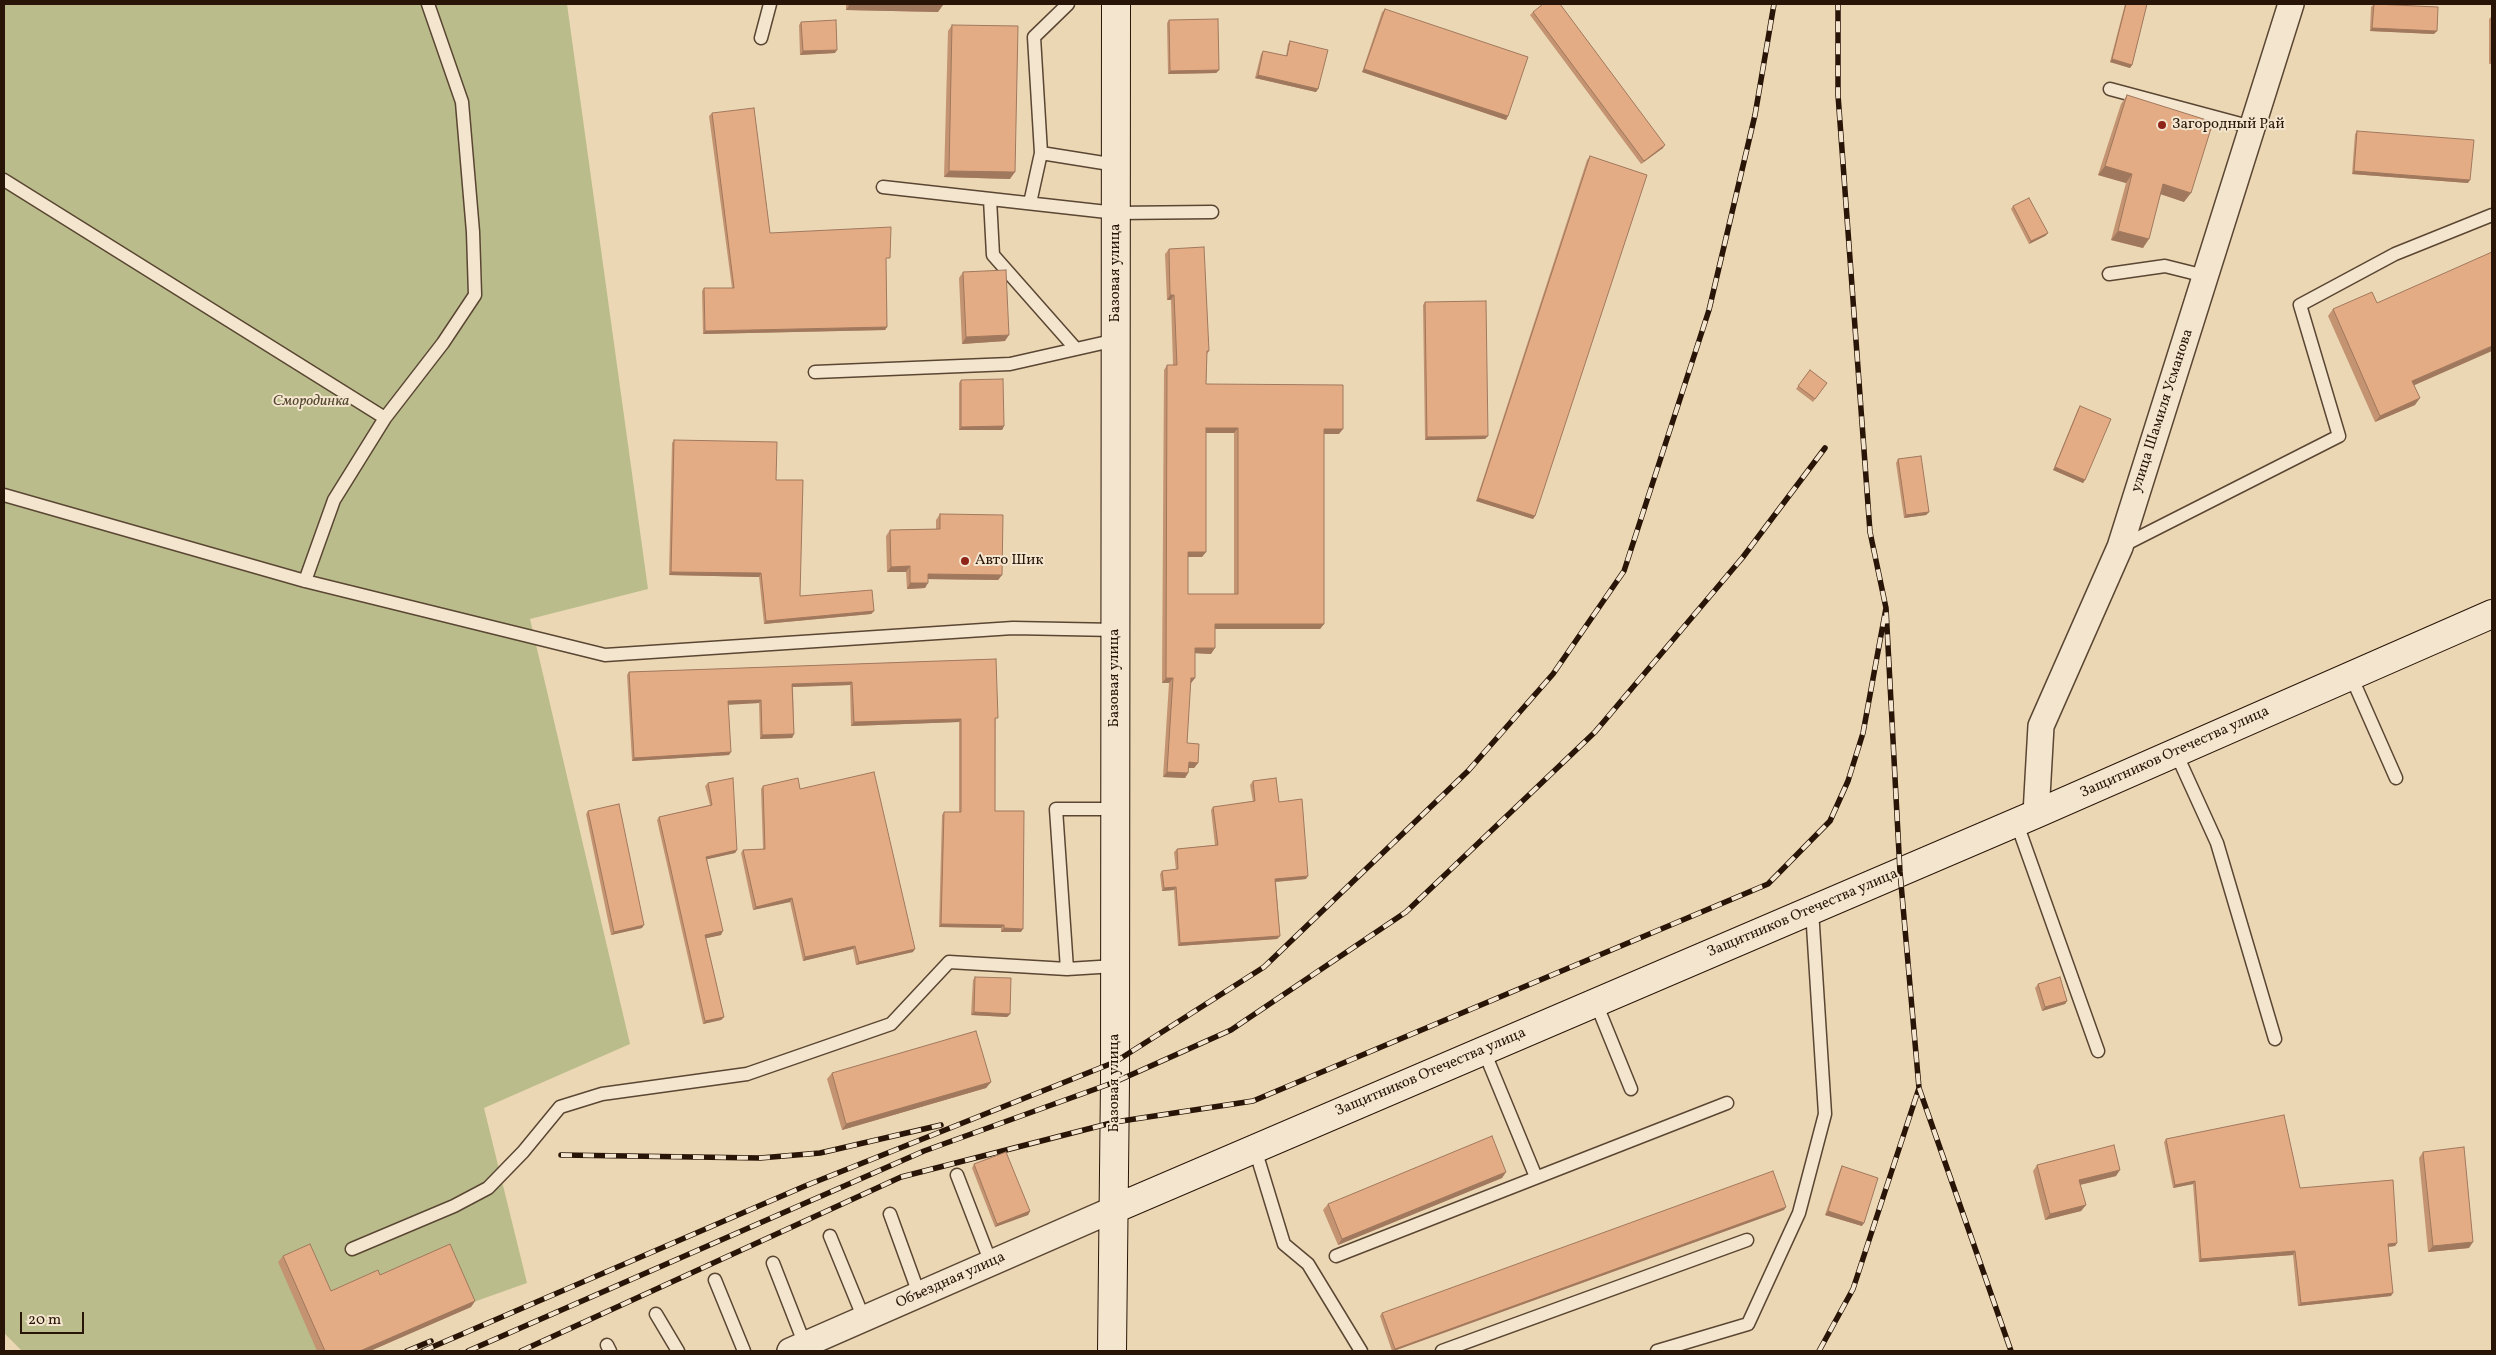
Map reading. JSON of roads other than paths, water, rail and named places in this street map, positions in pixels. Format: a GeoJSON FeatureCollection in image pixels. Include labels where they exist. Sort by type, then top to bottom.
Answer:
{"type":"FeatureCollection","features":[{"type":"Feature","properties":{"kind":"main road","name":"Базовая улица"},"geometry":{"type":"LineString","coordinates":[[1112,1351],[1112,1210],[1115,1112],[1116,4]]}},
{"type":"Feature","properties":{"kind":"main road","name":"Защитников Отечества улица"},"geometry":{"type":"LineString","coordinates":[[1112,1210],[2026,818],[2492,614]]}},
{"type":"Feature","properties":{"kind":"street","name":"улица Шамиля Усманова"},"geometry":{"type":"LineString","coordinates":[[2026,818],[2040,726],[2120,548],[2291,4]]}},
{"type":"Feature","properties":{"kind":"street","name":"Объездная улица"},"geometry":{"type":"LineString","coordinates":[[798,1348],[1112,1210]]}},
{"type":"Feature","properties":{"kind":"lane"},"geometry":{"type":"LineString","coordinates":[[304,581],[334,500],[385,418],[442,344],[474,295],[473,232],[462,102],[428,4]]}},
{"type":"Feature","properties":{"kind":"lane"},"geometry":{"type":"LineString","coordinates":[[761,38],[770,4]]}},
{"type":"Feature","properties":{"kind":"lane"},"geometry":{"type":"LineString","coordinates":[[1030,203],[1041,153],[1034,37],[1068,4]]}},
{"type":"Feature","properties":{"kind":"lane"},"geometry":{"type":"LineString","coordinates":[[2110,89],[2252,128]]}},
{"type":"Feature","properties":{"kind":"lane"},"geometry":{"type":"LineString","coordinates":[[1041,153],[1116,164]]}},
{"type":"Feature","properties":{"kind":"lane"},"geometry":{"type":"LineString","coordinates":[[4,180],[385,418]]}},
{"type":"Feature","properties":{"kind":"lane"},"geometry":{"type":"LineString","coordinates":[[883,187],[1116,213],[1212,212]]}},
{"type":"Feature","properties":{"kind":"lane"},"geometry":{"type":"LineString","coordinates":[[990,199],[993,255],[1076,349]]}},
{"type":"Feature","properties":{"kind":"lane"},"geometry":{"type":"LineString","coordinates":[[2120,548],[2254,477],[2339,436],[2300,305],[2395,254],[2492,215]]}},
{"type":"Feature","properties":{"kind":"lane"},"geometry":{"type":"LineString","coordinates":[[2109,274],[2165,266],[2205,276]]}},
{"type":"Feature","properties":{"kind":"lane"},"geometry":{"type":"LineString","coordinates":[[815,372],[1010,364],[1116,340]]}},
{"type":"Feature","properties":{"kind":"lane"},"geometry":{"type":"LineString","coordinates":[[4,496],[304,581],[605,655],[1013,628],[1116,630]]}},
{"type":"Feature","properties":{"kind":"lane"},"geometry":{"type":"LineString","coordinates":[[2351,676],[2396,778]]}},
{"type":"Feature","properties":{"kind":"lane"},"geometry":{"type":"LineString","coordinates":[[2176,753],[2216,843],[2275,1039]]}},
{"type":"Feature","properties":{"kind":"lane"},"geometry":{"type":"LineString","coordinates":[[1067,968],[1056,809],[1115,810]]}},
{"type":"Feature","properties":{"kind":"lane"},"geometry":{"type":"LineString","coordinates":[[2026,818],[2098,1051]]}},
{"type":"Feature","properties":{"kind":"lane"},"geometry":{"type":"LineString","coordinates":[[1657,1351],[1748,1324],[1799,1213],[1825,1114],[1812,910]]}},
{"type":"Feature","properties":{"kind":"lane"},"geometry":{"type":"LineString","coordinates":[[352,1249],[454,1206],[488,1188],[523,1152],[560,1108],[602,1094],[747,1074],[891,1024],[949,962],[1067,968],[1115,966]]}},
{"type":"Feature","properties":{"kind":"lane"},"geometry":{"type":"LineString","coordinates":[[1596,1003],[1631,1089]]}},
{"type":"Feature","properties":{"kind":"lane"},"geometry":{"type":"LineString","coordinates":[[1484,1051],[1536,1177]]}},
{"type":"Feature","properties":{"kind":"lane"},"geometry":{"type":"LineString","coordinates":[[1336,1256],[1727,1103]]}},
{"type":"Feature","properties":{"kind":"lane"},"geometry":{"type":"LineString","coordinates":[[1255,1149],[1284,1244],[1308,1264],[1361,1351]]}},
{"type":"Feature","properties":{"kind":"lane"},"geometry":{"type":"LineString","coordinates":[[957,1174],[991,1263]]}},
{"type":"Feature","properties":{"kind":"lane"},"geometry":{"type":"LineString","coordinates":[[890,1214],[919,1294]]}},
{"type":"Feature","properties":{"kind":"lane"},"geometry":{"type":"LineString","coordinates":[[830,1236],[864,1319]]}},
{"type":"Feature","properties":{"kind":"lane"},"geometry":{"type":"LineString","coordinates":[[1442,1351],[1747,1240]]}},
{"type":"Feature","properties":{"kind":"lane"},"geometry":{"type":"LineString","coordinates":[[774,1263],[798,1348]]}},
{"type":"Feature","properties":{"kind":"lane"},"geometry":{"type":"LineString","coordinates":[[715,1280],[744,1351]]}},
{"type":"Feature","properties":{"kind":"lane"},"geometry":{"type":"LineString","coordinates":[[656,1314],[678,1351]]}},
{"type":"Feature","properties":{"kind":"railway"},"geometry":{"type":"LineString","coordinates":[[423,1351],[805,1186],[1115,1062],[1264,967],[1468,771],[1553,674],[1624,571],[1709,310],[1755,115],[1774,4]]}},
{"type":"Feature","properties":{"kind":"railway"},"geometry":{"type":"LineString","coordinates":[[1819,1351],[1853,1289],[1919,1088],[1900,872],[1886,608],[1870,532],[1838,95],[1838,4]]}},
{"type":"Feature","properties":{"kind":"railway"},"geometry":{"type":"LineString","coordinates":[[468,1351],[924,1151],[1115,1082],[1231,1030],[1406,912],[1595,732],[1743,557],[1825,448]]}},
{"type":"Feature","properties":{"kind":"railway"},"geometry":{"type":"LineString","coordinates":[[521,1351],[901,1177],[1115,1122],[1253,1101],[1768,884],[1830,821],[1848,781],[1863,733],[1886,608]]}},
{"type":"Feature","properties":{"kind":"railway"},"geometry":{"type":"LineString","coordinates":[[1919,1088],[2011,1351]]}},
{"type":"Feature","properties":{"kind":"railway"},"geometry":{"type":"LineString","coordinates":[[561,1155],[760,1158],[820,1153],[941,1125]]}},
{"type":"Feature","properties":{"kind":"railway"},"geometry":{"type":"LineString","coordinates":[[407,1351],[431,1341]]}},
{"type":"Feature","properties":{"kind":"place","name":"Загородный Рай"},"geometry":{"type":"Point","coordinates":[2162,125]}},
{"type":"Feature","properties":{"kind":"place","name":"Авто Шик"},"geometry":{"type":"Point","coordinates":[965,561]}},
{"type":"Feature","properties":{"kind":"park label","name":"Смородинка"},"geometry":{"type":"Point","coordinates":[311,402]}}]}
